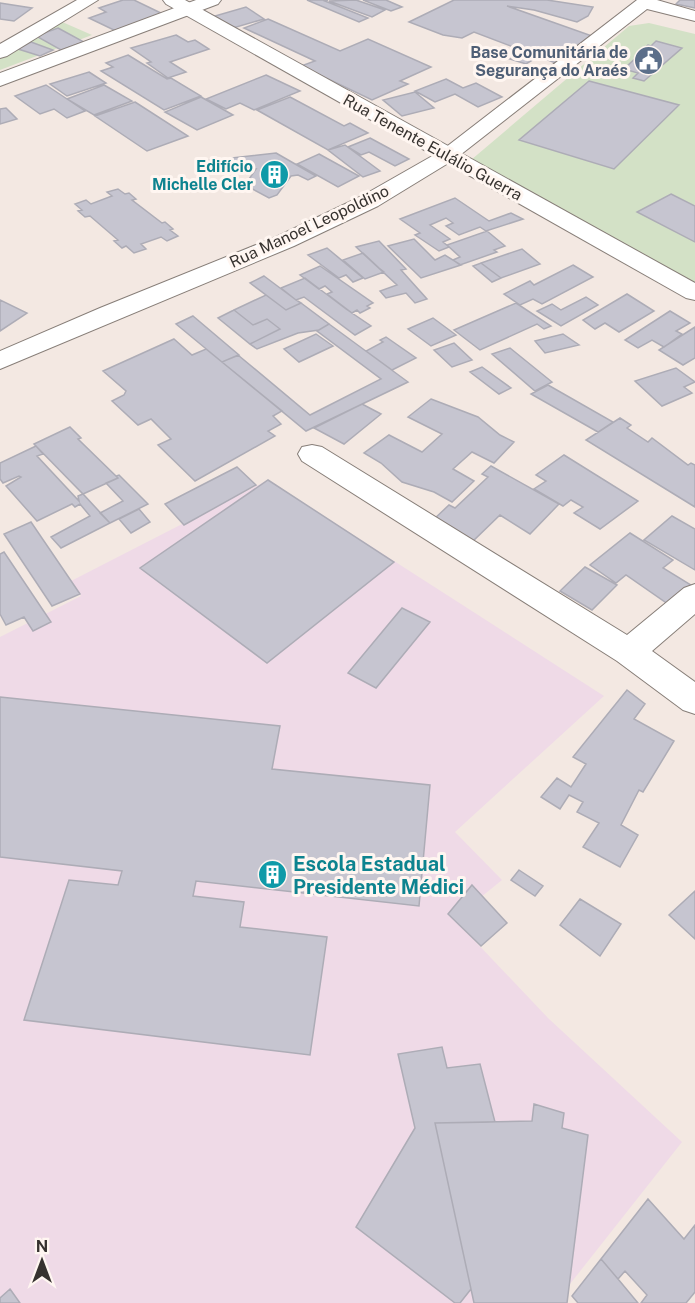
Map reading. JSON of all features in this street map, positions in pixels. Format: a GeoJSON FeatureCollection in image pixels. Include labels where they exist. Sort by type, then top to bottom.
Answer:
{"type":"FeatureCollection","features":[{"type":"Feature","properties":{"kind":"street"},"geometry":{"type":"LineString","coordinates":[[0,52],[89,0]]}},
{"type":"Feature","properties":{"kind":"street"},"geometry":{"type":"LineString","coordinates":[[0,80],[180,5],[212,0]]}},
{"type":"Feature","properties":{"kind":"street"},"geometry":{"type":"LineString","coordinates":[[646,2],[695,16]]}},
{"type":"Feature","properties":{"kind":"street","name":"Rua Manoel Leopoldino"},"geometry":{"type":"LineString","coordinates":[[0,361],[109,313],[286,241],[370,201],[448,155],[646,2]]}},
{"type":"Feature","properties":{"kind":"street","name":"Rua Tenente Eulálio Guerra"},"geometry":{"type":"LineString","coordinates":[[180,5],[695,293]]}},
{"type":"Feature","properties":{"kind":"street"},"geometry":{"type":"LineString","coordinates":[[312,454],[629,652],[695,700]]}},
{"type":"Feature","properties":{"kind":"street"},"geometry":{"type":"LineString","coordinates":[[629,652],[695,596]]}},
{"type":"Feature","properties":{"kind":"shaded area"},"geometry":{"type":"Polygon","coordinates":[[[268,480],[604,696],[455,832],[502,880],[454,919],[548,1018],[682,1142],[555,1303],[0,1303],[0,637],[81,596],[71,581],[268,480]]]}},
{"type":"Feature","properties":{"kind":"green space"},"geometry":{"type":"Polygon","coordinates":[[[60,21],[92,35],[0,70],[0,59],[60,21]]]}},
{"type":"Feature","properties":{"kind":"green space"},"geometry":{"type":"Polygon","coordinates":[[[649,23],[695,34],[695,293],[471,160],[629,26],[649,23]]]}},
{"type":"Feature","properties":{"kind":"building"},"geometry":{"type":"Polygon","coordinates":[[[123,0],[134,0],[167,16],[120,33],[89,18],[106,12],[99,8],[123,0]]]}},
{"type":"Feature","properties":{"kind":"building"},"geometry":{"type":"Polygon","coordinates":[[[307,0],[328,0],[325,1],[368,18],[359,22],[307,0]]]}},
{"type":"Feature","properties":{"kind":"building"},"geometry":{"type":"Polygon","coordinates":[[[356,0],[385,10],[372,17],[329,1],[356,0]]]}},
{"type":"Feature","properties":{"kind":"building"},"geometry":{"type":"Polygon","coordinates":[[[363,0],[386,0],[402,7],[391,11],[363,0]]]}},
{"type":"Feature","properties":{"kind":"building"},"geometry":{"type":"Polygon","coordinates":[[[454,0],[547,0],[593,7],[588,16],[577,22],[534,10],[507,6],[592,36],[558,64],[474,32],[462,38],[443,35],[409,22],[454,0]]]}},
{"type":"Feature","properties":{"kind":"building"},"geometry":{"type":"Polygon","coordinates":[[[680,0],[695,0],[695,8],[676,4],[680,0]]]}},
{"type":"Feature","properties":{"kind":"building"},"geometry":{"type":"Polygon","coordinates":[[[0,3],[32,8],[14,21],[0,19],[0,3]]]}},
{"type":"Feature","properties":{"kind":"building"},"geometry":{"type":"Polygon","coordinates":[[[246,7],[264,19],[233,28],[215,16],[246,7]]]}},
{"type":"Feature","properties":{"kind":"building"},"geometry":{"type":"Polygon","coordinates":[[[268,19],[340,51],[368,39],[431,67],[400,81],[408,84],[372,100],[301,66],[315,61],[244,28],[268,19]]]}},
{"type":"Feature","properties":{"kind":"building"},"geometry":{"type":"Polygon","coordinates":[[[58,28],[84,42],[61,50],[36,36],[58,28]]]}},
{"type":"Feature","properties":{"kind":"building"},"geometry":{"type":"Polygon","coordinates":[[[176,35],[188,42],[195,40],[209,49],[170,62],[186,72],[168,78],[131,48],[176,35]]]}},
{"type":"Feature","properties":{"kind":"building","name":"Base Comunitária de Segurança do Araés"},"geometry":{"type":"Polygon","coordinates":[[[656,41],[682,48],[644,81],[633,78],[638,73],[624,69],[640,54],[637,53],[656,41]]]}},
{"type":"Feature","properties":{"kind":"building"},"geometry":{"type":"Polygon","coordinates":[[[31,42],[53,50],[40,56],[18,49],[31,42]]]}},
{"type":"Feature","properties":{"kind":"building"},"geometry":{"type":"Polygon","coordinates":[[[520,53],[536,58],[526,64],[510,59],[520,53]]]}},
{"type":"Feature","properties":{"kind":"building"},"geometry":{"type":"Polygon","coordinates":[[[128,55],[167,79],[171,78],[201,96],[164,110],[101,71],[113,67],[106,63],[128,55]]]}},
{"type":"Feature","properties":{"kind":"building"},"geometry":{"type":"Polygon","coordinates":[[[89,72],[106,83],[67,96],[50,84],[89,72]]]}},
{"type":"Feature","properties":{"kind":"building"},"geometry":{"type":"Polygon","coordinates":[[[266,75],[300,91],[254,110],[240,103],[226,109],[206,99],[266,75]]]}},
{"type":"Feature","properties":{"kind":"building"},"geometry":{"type":"Polygon","coordinates":[[[446,79],[463,88],[476,83],[502,97],[478,107],[455,94],[435,102],[415,91],[446,79]]]}},
{"type":"Feature","properties":{"kind":"building"},"geometry":{"type":"Polygon","coordinates":[[[589,81],[679,105],[614,169],[519,140],[589,81]]]}},
{"type":"Feature","properties":{"kind":"building"},"geometry":{"type":"Polygon","coordinates":[[[46,85],[85,111],[67,118],[54,109],[40,114],[15,96],[46,85]]]}},
{"type":"Feature","properties":{"kind":"building"},"geometry":{"type":"Polygon","coordinates":[[[104,85],[132,101],[94,115],[67,99],[104,85]]]}},
{"type":"Feature","properties":{"kind":"building"},"geometry":{"type":"Polygon","coordinates":[[[415,92],[434,108],[402,116],[383,100],[415,92]]]}},
{"type":"Feature","properties":{"kind":"building"},"geometry":{"type":"Polygon","coordinates":[[[201,97],[233,115],[197,130],[165,112],[201,97]]]}},
{"type":"Feature","properties":{"kind":"building"},"geometry":{"type":"Polygon","coordinates":[[[290,97],[344,126],[350,123],[368,133],[328,150],[257,110],[290,97]]]}},
{"type":"Feature","properties":{"kind":"building"},"geometry":{"type":"Polygon","coordinates":[[[135,102],[188,136],[147,151],[95,116],[135,102]]]}},
{"type":"Feature","properties":{"kind":"building"},"geometry":{"type":"Polygon","coordinates":[[[6,108],[17,119],[0,124],[0,109],[6,108]]]}},
{"type":"Feature","properties":{"kind":"building"},"geometry":{"type":"Polygon","coordinates":[[[370,138],[409,159],[395,166],[369,152],[361,155],[348,147],[370,138]]]}},
{"type":"Feature","properties":{"kind":"building"},"geometry":{"type":"Polygon","coordinates":[[[345,145],[380,171],[363,177],[328,150],[345,145]]]}},
{"type":"Feature","properties":{"kind":"building","name":"Edifício Michelle Cler"},"geometry":{"type":"Polygon","coordinates":[[[276,153],[316,176],[308,180],[298,175],[291,176],[277,195],[269,198],[245,185],[256,169],[225,173],[205,161],[276,153]]]}},
{"type":"Feature","properties":{"kind":"building"},"geometry":{"type":"Polygon","coordinates":[[[319,154],[359,176],[338,187],[297,164],[319,154]]]}},
{"type":"Feature","properties":{"kind":"building"},"geometry":{"type":"Polygon","coordinates":[[[118,189],[125,194],[129,193],[136,199],[132,200],[162,223],[165,222],[178,236],[167,241],[161,237],[141,244],[146,249],[134,253],[126,246],[122,248],[114,241],[118,240],[90,216],[85,217],[78,211],[82,210],[75,204],[86,200],[91,204],[112,196],[107,192],[118,189]]]}},
{"type":"Feature","properties":{"kind":"building"},"geometry":{"type":"Polygon","coordinates":[[[671,194],[695,206],[695,242],[637,212],[671,194]]]}},
{"type":"Feature","properties":{"kind":"building"},"geometry":{"type":"Polygon","coordinates":[[[455,198],[489,221],[511,213],[523,219],[486,231],[480,227],[459,235],[446,226],[453,223],[446,218],[430,225],[450,239],[443,242],[449,247],[439,251],[415,235],[420,233],[400,219],[455,198]]]}},
{"type":"Feature","properties":{"kind":"building"},"geometry":{"type":"Polygon","coordinates":[[[487,231],[505,246],[494,250],[497,252],[460,265],[453,260],[460,257],[447,245],[487,231]]]}},
{"type":"Feature","properties":{"kind":"building"},"geometry":{"type":"Polygon","coordinates":[[[414,239],[435,260],[445,255],[461,265],[421,278],[388,246],[414,239]]]}},
{"type":"Feature","properties":{"kind":"building"},"geometry":{"type":"Polygon","coordinates":[[[379,241],[406,269],[401,270],[427,299],[415,303],[406,293],[386,298],[380,291],[397,285],[356,247],[379,241]]]}},
{"type":"Feature","properties":{"kind":"building"},"geometry":{"type":"Polygon","coordinates":[[[327,248],[363,278],[353,282],[346,275],[339,278],[308,255],[327,248]]]}},
{"type":"Feature","properties":{"kind":"building"},"geometry":{"type":"Polygon","coordinates":[[[522,249],[540,264],[501,278],[481,263],[522,249]]]}},
{"type":"Feature","properties":{"kind":"building"},"geometry":{"type":"Polygon","coordinates":[[[363,253],[384,272],[365,279],[343,260],[363,253]]]}},
{"type":"Feature","properties":{"kind":"building"},"geometry":{"type":"Polygon","coordinates":[[[481,263],[501,278],[492,282],[473,266],[481,263]]]}},
{"type":"Feature","properties":{"kind":"building"},"geometry":{"type":"Polygon","coordinates":[[[573,265],[593,277],[542,304],[533,299],[520,305],[504,294],[530,281],[534,285],[573,265]]]}},
{"type":"Feature","properties":{"kind":"building"},"geometry":{"type":"Polygon","coordinates":[[[320,266],[373,303],[367,306],[370,308],[360,313],[357,310],[352,313],[327,294],[332,292],[325,286],[319,289],[300,275],[320,266]]]}},
{"type":"Feature","properties":{"kind":"building"},"geometry":{"type":"Polygon","coordinates":[[[264,276],[301,303],[286,310],[250,283],[264,276]]]}},
{"type":"Feature","properties":{"kind":"building"},"geometry":{"type":"Polygon","coordinates":[[[305,278],[371,326],[355,335],[304,297],[296,300],[281,288],[305,278]]]}},
{"type":"Feature","properties":{"kind":"building"},"geometry":{"type":"Polygon","coordinates":[[[627,294],[654,311],[619,332],[605,323],[595,329],[583,320],[627,294]]]}},
{"type":"Feature","properties":{"kind":"building"},"geometry":{"type":"Polygon","coordinates":[[[266,295],[286,310],[301,303],[329,324],[319,330],[298,333],[257,349],[250,344],[280,329],[267,319],[253,325],[234,310],[266,295]]]}},
{"type":"Feature","properties":{"kind":"building"},"geometry":{"type":"Polygon","coordinates":[[[586,297],[598,305],[561,326],[537,311],[552,304],[561,310],[586,297]]]}},
{"type":"Feature","properties":{"kind":"building"},"geometry":{"type":"Polygon","coordinates":[[[0,300],[27,313],[0,331],[0,300]]]}},
{"type":"Feature","properties":{"kind":"building"},"geometry":{"type":"Polygon","coordinates":[[[516,303],[551,326],[544,329],[537,324],[480,350],[454,330],[516,303]]]}},
{"type":"Feature","properties":{"kind":"building"},"geometry":{"type":"Polygon","coordinates":[[[234,310],[253,325],[267,319],[280,329],[250,344],[218,318],[234,310]]]}},
{"type":"Feature","properties":{"kind":"building"},"geometry":{"type":"Polygon","coordinates":[[[670,311],[690,323],[676,331],[682,334],[664,347],[652,340],[638,348],[625,340],[670,311]]]}},
{"type":"Feature","properties":{"kind":"building"},"geometry":{"type":"Polygon","coordinates":[[[193,316],[239,355],[222,362],[176,324],[193,316]]]}},
{"type":"Feature","properties":{"kind":"building"},"geometry":{"type":"Polygon","coordinates":[[[433,318],[456,335],[431,346],[408,329],[433,318]]]}},
{"type":"Feature","properties":{"kind":"building"},"geometry":{"type":"Polygon","coordinates":[[[329,324],[408,382],[306,431],[222,362],[238,355],[310,415],[381,379],[317,331],[329,324]]]}},
{"type":"Feature","properties":{"kind":"building"},"geometry":{"type":"Polygon","coordinates":[[[695,327],[695,358],[683,365],[659,350],[695,327]]]}},
{"type":"Feature","properties":{"kind":"building"},"geometry":{"type":"Polygon","coordinates":[[[316,334],[333,346],[299,362],[284,349],[316,334]]]}},
{"type":"Feature","properties":{"kind":"building"},"geometry":{"type":"Polygon","coordinates":[[[563,334],[579,345],[545,353],[535,341],[563,334]]]}},
{"type":"Feature","properties":{"kind":"building"},"geometry":{"type":"Polygon","coordinates":[[[386,337],[416,358],[392,370],[366,351],[383,342],[380,340],[386,337]]]}},
{"type":"Feature","properties":{"kind":"building"},"geometry":{"type":"Polygon","coordinates":[[[174,339],[192,355],[206,349],[282,411],[273,416],[281,424],[268,431],[275,436],[195,481],[158,445],[171,439],[151,419],[138,425],[112,401],[124,395],[126,391],[103,371],[174,339]]]}},
{"type":"Feature","properties":{"kind":"building"},"geometry":{"type":"Polygon","coordinates":[[[454,343],[472,360],[452,367],[434,350],[454,343]]]}},
{"type":"Feature","properties":{"kind":"building"},"geometry":{"type":"Polygon","coordinates":[[[510,348],[552,382],[535,391],[492,354],[510,348]]]}},
{"type":"Feature","properties":{"kind":"building"},"geometry":{"type":"Polygon","coordinates":[[[482,367],[511,388],[499,394],[470,372],[482,367]]]}},
{"type":"Feature","properties":{"kind":"building"},"geometry":{"type":"Polygon","coordinates":[[[676,368],[695,382],[684,387],[692,393],[662,406],[635,381],[676,368]]]}},
{"type":"Feature","properties":{"kind":"building"},"geometry":{"type":"Polygon","coordinates":[[[548,385],[613,422],[598,432],[531,394],[548,385]]]}},
{"type":"Feature","properties":{"kind":"building"},"geometry":{"type":"Polygon","coordinates":[[[431,399],[478,417],[500,435],[514,442],[494,463],[472,452],[453,469],[474,481],[452,502],[434,492],[402,482],[381,463],[364,453],[389,435],[422,452],[442,434],[408,417],[431,399]]]}},
{"type":"Feature","properties":{"kind":"building"},"geometry":{"type":"Polygon","coordinates":[[[362,404],[381,414],[344,444],[314,428],[362,404]]]}},
{"type":"Feature","properties":{"kind":"building"},"geometry":{"type":"Polygon","coordinates":[[[620,418],[631,425],[627,428],[648,442],[652,438],[688,465],[691,463],[695,465],[695,507],[586,440],[620,418]]]}},
{"type":"Feature","properties":{"kind":"building"},"geometry":{"type":"Polygon","coordinates":[[[70,427],[81,438],[78,439],[118,478],[83,494],[34,444],[70,427]]]}},
{"type":"Feature","properties":{"kind":"building"},"geometry":{"type":"Polygon","coordinates":[[[36,446],[43,454],[37,456],[79,501],[78,496],[83,494],[110,523],[61,548],[51,537],[90,516],[80,504],[75,507],[72,504],[37,521],[6,486],[21,477],[3,483],[0,479],[0,463],[36,446]]]}},
{"type":"Feature","properties":{"kind":"building"},"geometry":{"type":"Polygon","coordinates":[[[564,455],[638,501],[600,529],[574,513],[583,507],[571,500],[563,506],[534,489],[546,481],[536,475],[564,455]]]}},
{"type":"Feature","properties":{"kind":"building"},"geometry":{"type":"Polygon","coordinates":[[[491,466],[559,504],[530,534],[500,515],[472,542],[433,520],[449,505],[455,508],[488,477],[482,474],[491,466]]]}},
{"type":"Feature","properties":{"kind":"building"},"geometry":{"type":"Polygon","coordinates":[[[237,467],[256,485],[184,525],[165,504],[237,467]]]}},
{"type":"Feature","properties":{"kind":"building"},"geometry":{"type":"Polygon","coordinates":[[[119,475],[148,504],[110,523],[100,513],[123,501],[106,483],[118,478],[116,476],[119,475]]]}},
{"type":"Feature","properties":{"kind":"building"},"geometry":{"type":"Polygon","coordinates":[[[268,480],[394,562],[267,663],[140,568],[268,480]]]}},
{"type":"Feature","properties":{"kind":"building"},"geometry":{"type":"Polygon","coordinates":[[[139,509],[150,522],[131,533],[119,519],[139,509]]]}},
{"type":"Feature","properties":{"kind":"building"},"geometry":{"type":"Polygon","coordinates":[[[672,516],[695,529],[695,570],[644,540],[672,516]]]}},
{"type":"Feature","properties":{"kind":"building"},"geometry":{"type":"Polygon","coordinates":[[[31,522],[80,594],[52,606],[4,534],[31,522]]]}},
{"type":"Feature","properties":{"kind":"building"},"geometry":{"type":"Polygon","coordinates":[[[630,533],[673,560],[663,568],[691,585],[668,604],[626,575],[616,583],[590,565],[630,533]]]}},
{"type":"Feature","properties":{"kind":"building"},"geometry":{"type":"Polygon","coordinates":[[[4,552],[51,622],[33,631],[24,617],[6,625],[0,614],[0,554],[4,552]]]}},
{"type":"Feature","properties":{"kind":"building"},"geometry":{"type":"Polygon","coordinates":[[[585,567],[617,585],[592,610],[560,591],[585,567]]]}},
{"type":"Feature","properties":{"kind":"building"},"geometry":{"type":"Polygon","coordinates":[[[402,608],[430,622],[376,688],[348,673],[402,608]]]}},
{"type":"Feature","properties":{"kind":"building"},"geometry":{"type":"Polygon","coordinates":[[[627,690],[645,704],[634,719],[674,741],[643,792],[639,790],[621,825],[638,835],[620,867],[583,847],[599,823],[577,812],[583,802],[569,795],[560,809],[541,797],[557,778],[571,787],[586,764],[573,757],[627,690]]]}},
{"type":"Feature","properties":{"kind":"building","name":"Escola Estadual Presidente Médici"},"geometry":{"type":"Polygon","coordinates":[[[0,697],[280,726],[272,769],[430,785],[419,906],[196,881],[193,896],[244,902],[240,927],[327,937],[310,1055],[24,1020],[69,880],[118,885],[122,871],[0,857],[0,697]]]}},
{"type":"Feature","properties":{"kind":"building"},"geometry":{"type":"Polygon","coordinates":[[[519,870],[543,886],[535,896],[511,880],[519,870]]]}},
{"type":"Feature","properties":{"kind":"building"},"geometry":{"type":"Polygon","coordinates":[[[472,885],[507,923],[481,946],[448,914],[472,885]]]}},
{"type":"Feature","properties":{"kind":"building"},"geometry":{"type":"Polygon","coordinates":[[[695,891],[695,939],[669,915],[695,891]]]}},
{"type":"Feature","properties":{"kind":"building"},"geometry":{"type":"Polygon","coordinates":[[[580,899],[621,924],[600,956],[560,925],[580,899]]]}},
{"type":"Feature","properties":{"kind":"building"},"geometry":{"type":"Polygon","coordinates":[[[442,1047],[447,1068],[480,1064],[495,1122],[435,1123],[471,1289],[460,1303],[455,1303],[356,1227],[415,1128],[398,1054],[442,1047]]]}},
{"type":"Feature","properties":{"kind":"building"},"geometry":{"type":"Polygon","coordinates":[[[534,1104],[564,1113],[562,1128],[588,1135],[567,1303],[474,1303],[435,1123],[532,1121],[534,1104]]]}},
{"type":"Feature","properties":{"kind":"building"},"geometry":{"type":"Polygon","coordinates":[[[648,1199],[684,1239],[695,1225],[695,1292],[686,1303],[641,1303],[647,1295],[625,1271],[618,1279],[601,1259],[648,1199]]]}},
{"type":"Feature","properties":{"kind":"building"},"geometry":{"type":"Polygon","coordinates":[[[601,1259],[638,1303],[578,1303],[572,1296],[601,1259]]]}},
{"type":"Feature","properties":{"kind":"building"},"geometry":{"type":"Polygon","coordinates":[[[10,1289],[20,1303],[0,1303],[0,1298],[10,1289]]]}},
{"type":"Feature","properties":{"kind":"place","name":"Base Comunitária de Segurança do Araés"},"geometry":{"type":"Point","coordinates":[649,61]}},
{"type":"Feature","properties":{"kind":"place","name":"Edifício Michelle Cler"},"geometry":{"type":"Point","coordinates":[274,175]}},
{"type":"Feature","properties":{"kind":"place","name":"Escola Estadual Presidente Médici"},"geometry":{"type":"Point","coordinates":[272,875]}}]}
